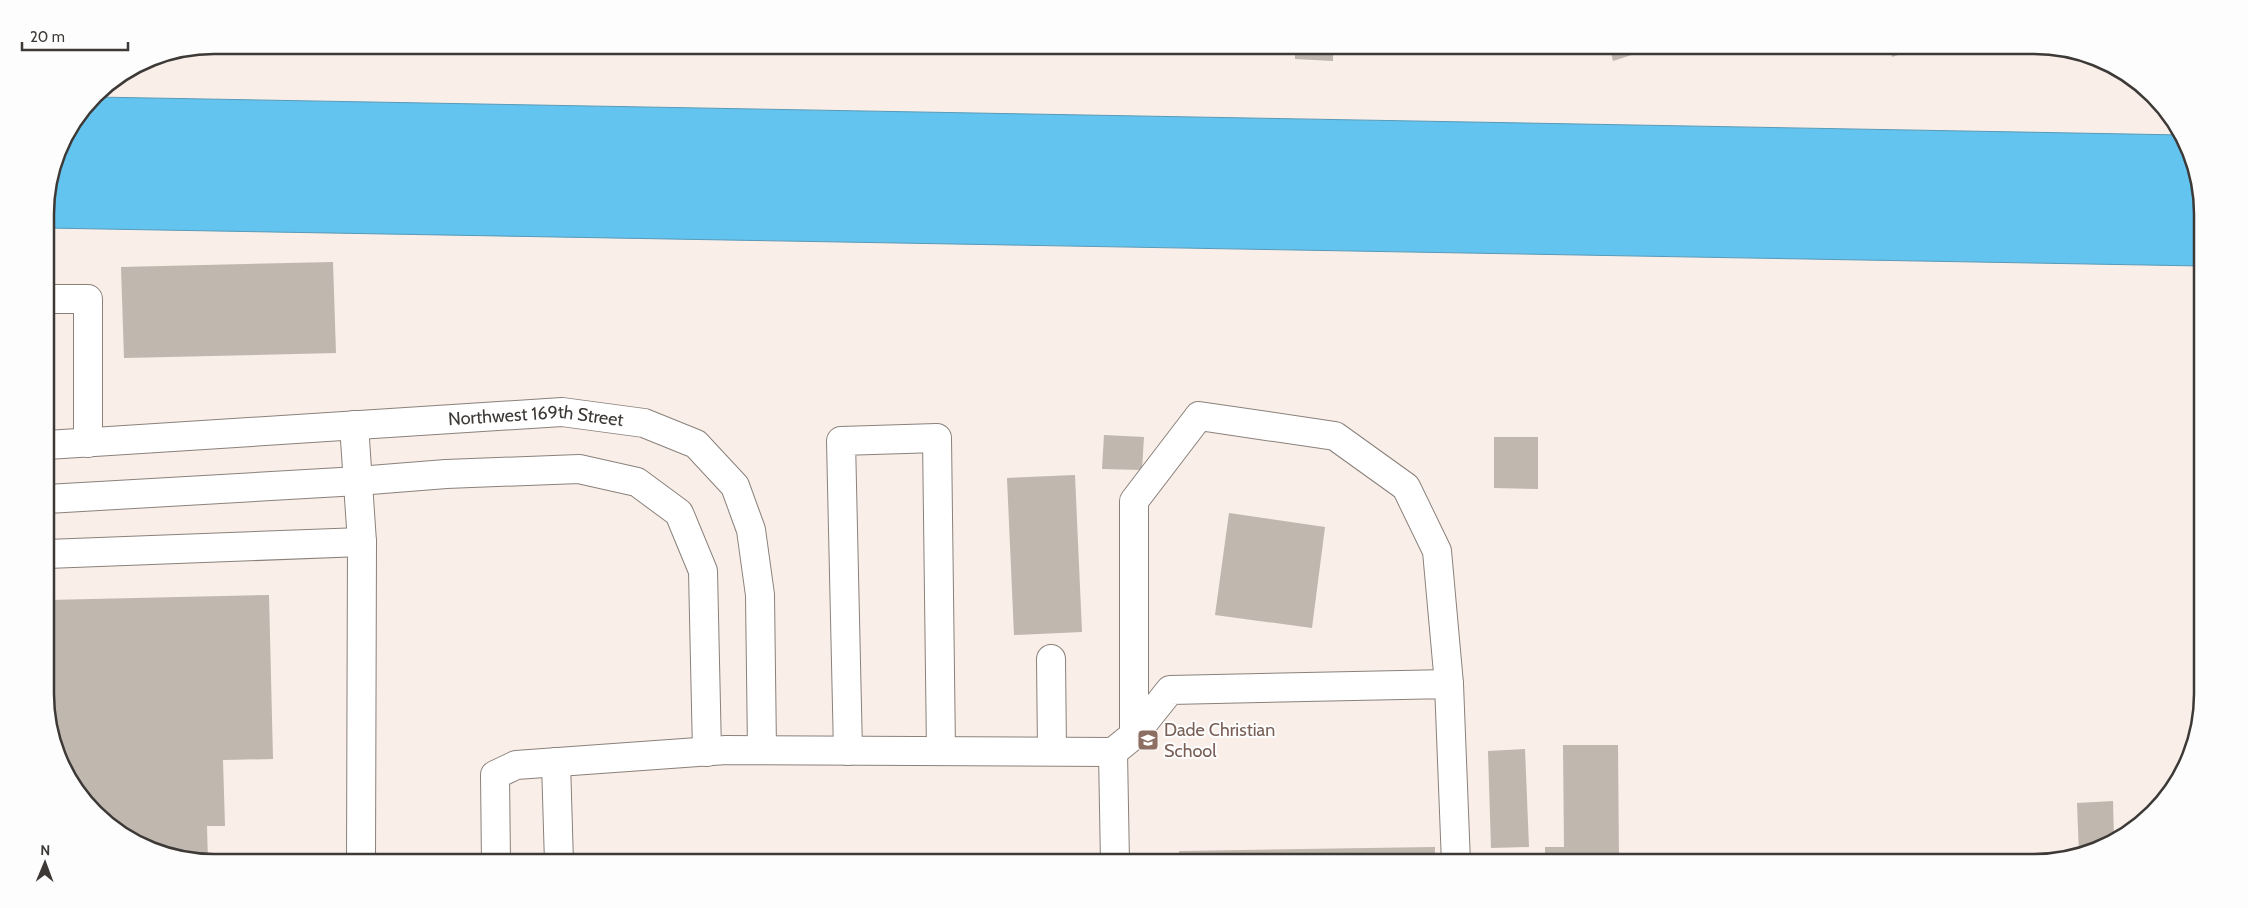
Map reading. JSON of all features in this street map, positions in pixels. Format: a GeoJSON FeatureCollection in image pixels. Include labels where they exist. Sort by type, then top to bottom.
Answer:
{"type":"FeatureCollection","features":[{"type":"Feature","properties":{"kind":"street"},"geometry":{"type":"LineString","coordinates":[[54,299],[88,299],[88,442]]}},
{"type":"Feature","properties":{"kind":"street","name":"Northwest 169th Street"},"geometry":{"type":"LineString","coordinates":[[54,444],[562,412],[644,423],[696,444],[735,486],[751,530],[760,595],[762,750]]}},
{"type":"Feature","properties":{"kind":"street"},"geometry":{"type":"LineString","coordinates":[[1116,854],[1123,744],[1134,501],[1199,416],[1335,436],[1406,488],[1436,551],[1449,684],[1456,854]]}},
{"type":"Feature","properties":{"kind":"street"},"geometry":{"type":"LineString","coordinates":[[354,425],[362,542],[361,854]]}},
{"type":"Feature","properties":{"kind":"street"},"geometry":{"type":"LineString","coordinates":[[848,751],[841,442],[937,438],[940,751]]}},
{"type":"Feature","properties":{"kind":"street"},"geometry":{"type":"LineString","coordinates":[[54,499],[446,474],[579,469],[637,482],[679,513],[703,571],[707,752]]}},
{"type":"Feature","properties":{"kind":"street"},"geometry":{"type":"LineString","coordinates":[[54,554],[362,542]]}},
{"type":"Feature","properties":{"kind":"street"},"geometry":{"type":"LineString","coordinates":[[1051,659],[1052,751]]}},
{"type":"Feature","properties":{"kind":"street"},"geometry":{"type":"LineString","coordinates":[[496,854],[495,775],[516,765],[726,750],[1052,751],[1123,744],[1170,690],[1449,684]]}},
{"type":"Feature","properties":{"kind":"street"},"geometry":{"type":"LineString","coordinates":[[556,762],[560,854]]}},
{"type":"Feature","properties":{"kind":"water"},"geometry":{"type":"Polygon","coordinates":[[[104,97],[2173,135],[2186,162],[2193,193],[2194,266],[54,228],[54,203],[59,172],[70,143],[87,116],[104,97]]]}},
{"type":"Feature","properties":{"kind":"building"},"geometry":{"type":"Polygon","coordinates":[[[1295,54],[1333,54],[1333,61],[1295,59],[1295,54]]]}},
{"type":"Feature","properties":{"kind":"building"},"geometry":{"type":"Polygon","coordinates":[[[1611,54],[1635,54],[1613,61],[1611,54]]]}},
{"type":"Feature","properties":{"kind":"building"},"geometry":{"type":"Polygon","coordinates":[[[333,262],[336,353],[124,358],[121,267],[333,262]]]}},
{"type":"Feature","properties":{"kind":"building"},"geometry":{"type":"Polygon","coordinates":[[[1104,435],[1144,437],[1142,470],[1102,469],[1104,435]]]}},
{"type":"Feature","properties":{"kind":"building"},"geometry":{"type":"Polygon","coordinates":[[[1494,437],[1538,437],[1538,489],[1494,488],[1494,437]]]}},
{"type":"Feature","properties":{"kind":"building"},"geometry":{"type":"Polygon","coordinates":[[[1075,475],[1082,632],[1014,635],[1007,478],[1075,475]]]}},
{"type":"Feature","properties":{"kind":"building"},"geometry":{"type":"Polygon","coordinates":[[[1229,513],[1325,527],[1312,628],[1215,615],[1229,513]]]}},
{"type":"Feature","properties":{"kind":"building"},"geometry":{"type":"Polygon","coordinates":[[[269,595],[273,759],[223,760],[225,826],[207,826],[208,854],[162,846],[143,838],[125,827],[108,815],[93,800],[70,765],[62,746],[55,715],[54,600],[269,595]]]}},
{"type":"Feature","properties":{"kind":"building"},"geometry":{"type":"Polygon","coordinates":[[[1563,745],[1618,745],[1619,854],[1545,854],[1545,847],[1564,847],[1563,745]]]}},
{"type":"Feature","properties":{"kind":"building"},"geometry":{"type":"Polygon","coordinates":[[[1525,749],[1529,847],[1491,848],[1488,751],[1525,749]]]}},
{"type":"Feature","properties":{"kind":"building"},"geometry":{"type":"Polygon","coordinates":[[[2113,801],[2114,833],[2079,848],[2077,803],[2113,801]]]}},
{"type":"Feature","properties":{"kind":"building"},"geometry":{"type":"Polygon","coordinates":[[[1435,847],[1435,854],[1179,854],[1179,851],[1435,847]]]}},
{"type":"Feature","properties":{"kind":"place","name":"Dade Christian School"},"geometry":{"type":"Point","coordinates":[1148,740]}}]}
